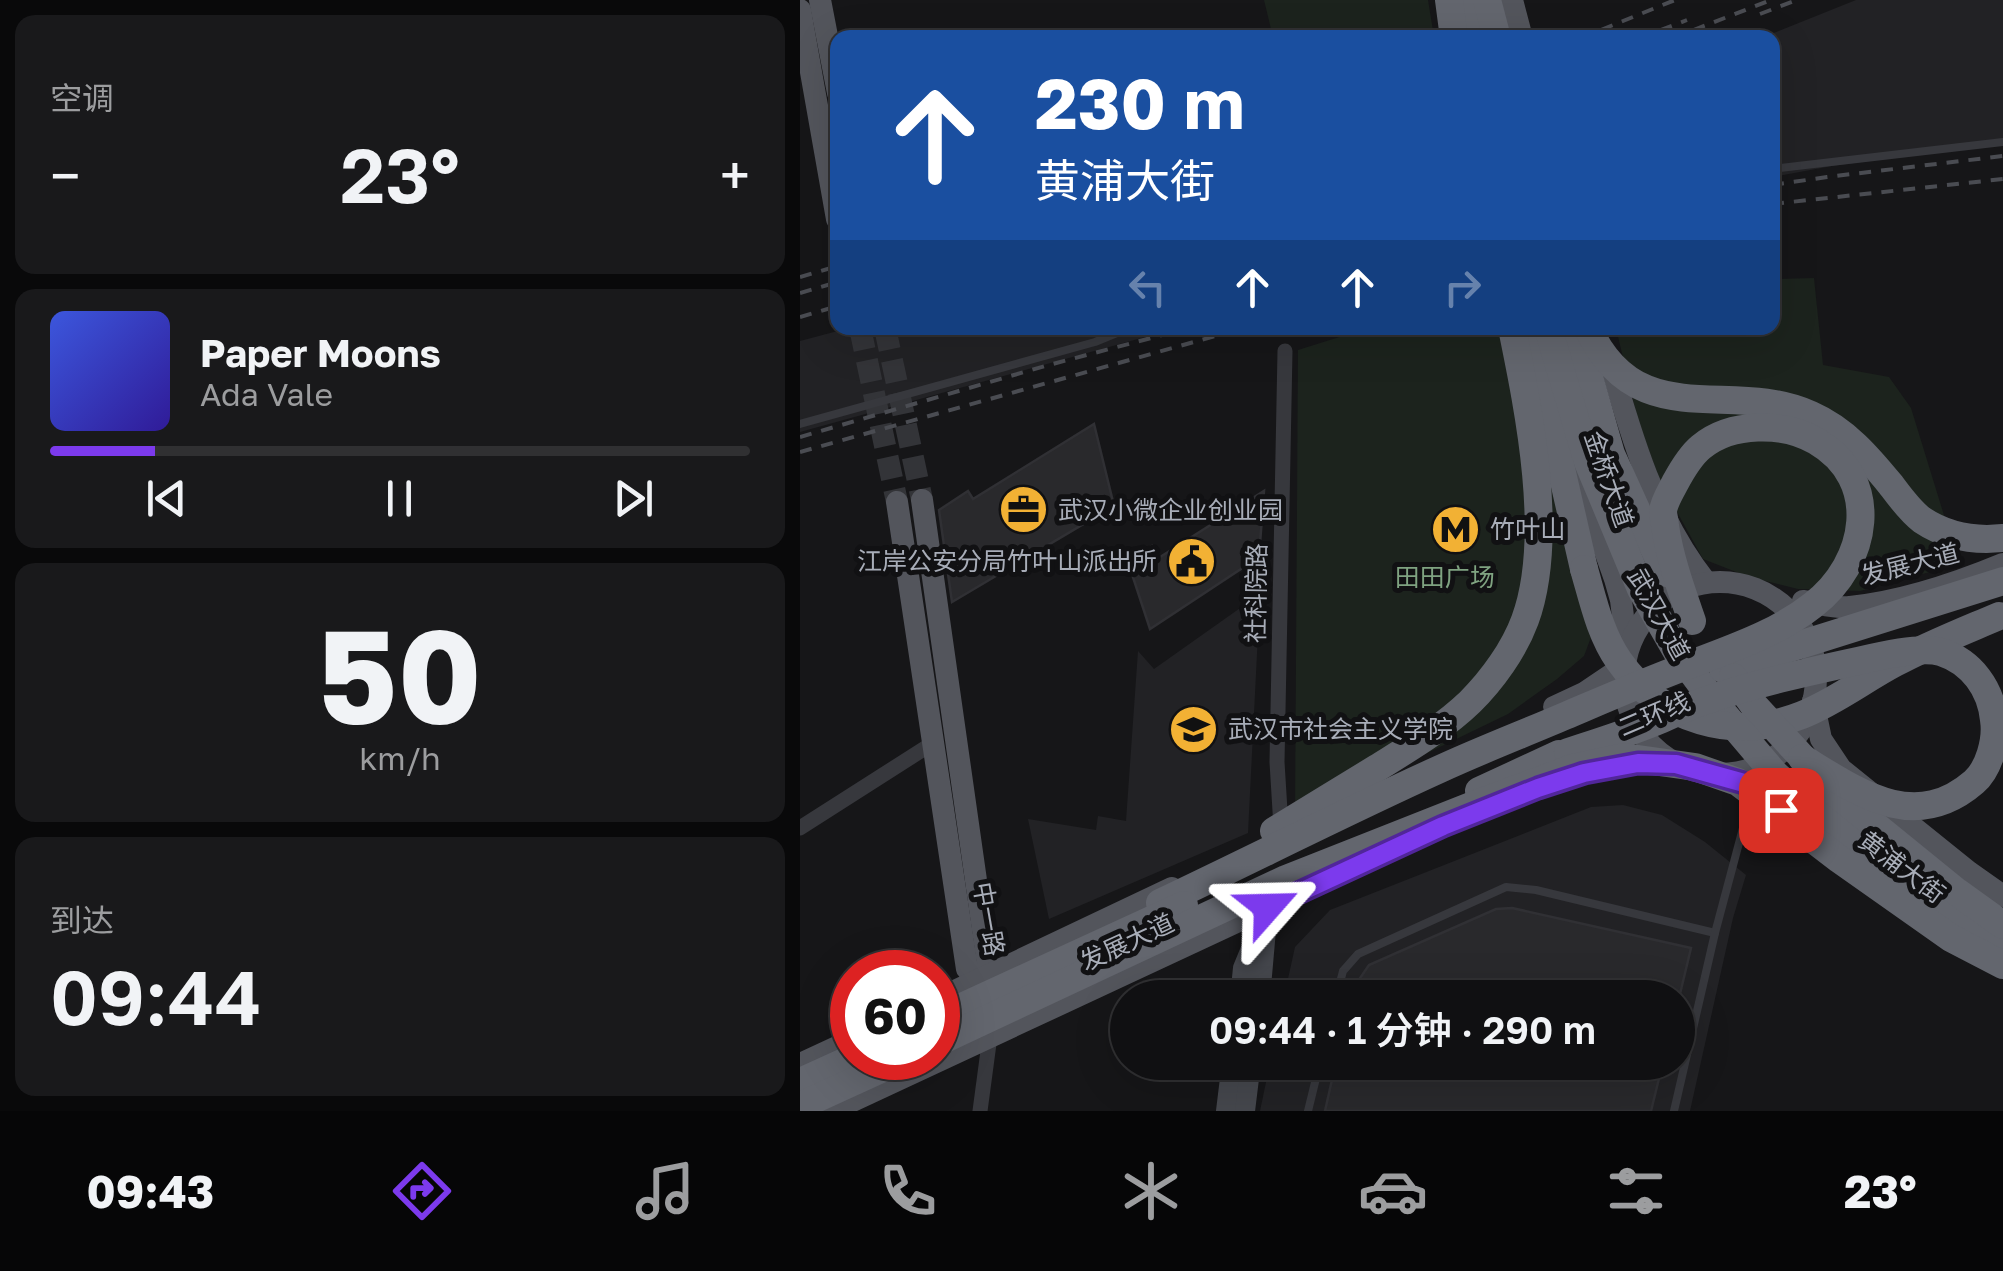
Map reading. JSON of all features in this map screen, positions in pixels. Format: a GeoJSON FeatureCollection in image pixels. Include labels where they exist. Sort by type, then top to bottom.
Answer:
{"type":"FeatureCollection","features":[{"type":"Feature","properties":{"kind":"highway"},"geometry":{"type":"LineString","coordinates":[[1449,0],[1455,30]]}},
{"type":"Feature","properties":{"kind":"highway"},"geometry":{"type":"LineString","coordinates":[[1465,0],[1472,30]]}},
{"type":"Feature","properties":{"kind":"highway"},"geometry":{"type":"LineString","coordinates":[[1487,0],[1495,30]]}},
{"type":"Feature","properties":{"kind":"highway"},"geometry":{"type":"LineString","coordinates":[[1160,904],[1414,745],[1469,702],[1502,663],[1525,620],[1536,570],[1534,445],[1513,335]]}},
{"type":"Feature","properties":{"kind":"highway"},"geometry":{"type":"LineString","coordinates":[[1525,335],[1602,630],[1619,661],[1640,685],[1684,717],[1712,724],[1761,727],[1799,716],[1946,638],[2003,617]]}},
{"type":"Feature","properties":{"kind":"highway","name":"武汉大道"},"geometry":{"type":"LineString","coordinates":[[1550,335],[1588,462],[1642,589],[1676,652],[1775,774],[1854,841],[2003,953]]}},
{"type":"Feature","properties":{"kind":"highway","name":"武汉大道"},"geometry":{"type":"LineString","coordinates":[[1576,335],[1611,454],[1665,574],[1692,621],[1752,703],[1834,792],[1957,892],[2003,924]]}},
{"type":"Feature","properties":{"kind":"highway"},"geometry":{"type":"LineString","coordinates":[[1591,335],[1597,348],[1628,380],[1652,392],[1692,400],[1788,405],[1812,415],[1842,432],[1859,448],[1920,519],[1950,534],[1984,540],[2003,538]]}},
{"type":"Feature","properties":{"kind":"highway"},"geometry":{"type":"LineString","coordinates":[[960,997],[1440,769],[1772,632],[1814,605],[1838,583],[1852,558],[1862,511],[1855,484],[1840,460],[1821,443],[1798,431],[1743,430],[1702,446],[1685,465],[1663,512],[1670,555],[1692,621]]}},
{"type":"Feature","properties":{"kind":"highway","name":"二环线"},"geometry":{"type":"LineString","coordinates":[[960,1008],[1564,733],[1669,690],[2003,581]]}},
{"type":"Feature","properties":{"kind":"highway","name":"二环线"},"geometry":{"type":"LineString","coordinates":[[960,1032],[1559,754],[1716,688],[2003,598]]}},
{"type":"Feature","properties":{"kind":"highway"},"geometry":{"type":"LineString","coordinates":[[1559,754],[1610,740],[1703,701],[1890,653],[1939,651],[1979,678],[1991,699],[1994,738],[1980,777],[1961,794],[1932,804],[1903,806],[1865,796],[1802,758]]}},
{"type":"Feature","properties":{"kind":"highway"},"geometry":{"type":"LineString","coordinates":[[1286,879],[1573,768],[1624,757],[1661,761],[1695,767],[1738,782],[1838,859],[1951,938],[2003,966]]}},
{"type":"Feature","properties":{"kind":"highway"},"geometry":{"type":"LineString","coordinates":[[800,1082],[830,1068]]}},
{"type":"Feature","properties":{"kind":"highway"},"geometry":{"type":"LineString","coordinates":[[800,1106],[857,1080]]}},
{"type":"Feature","properties":{"kind":"main road"},"geometry":{"type":"LineString","coordinates":[[820,0],[830,52]]}},
{"type":"Feature","properties":{"kind":"main road"},"geometry":{"type":"LineString","coordinates":[[1512,0],[1520,30]]}},
{"type":"Feature","properties":{"kind":"main road"},"geometry":{"type":"LineString","coordinates":[[800,10],[830,180]]}},
{"type":"Feature","properties":{"kind":"main road","name":"金桥大道"},"geometry":{"type":"LineString","coordinates":[[1535,335],[1575,470],[1616,579],[1626,658]]}},
{"type":"Feature","properties":{"kind":"main road","name":"金桥大道"},"geometry":{"type":"LineString","coordinates":[[1602,335],[1626,419],[1655,495],[1683,553],[1706,582]]}},
{"type":"Feature","properties":{"kind":"main road","name":"中一路"},"geometry":{"type":"LineString","coordinates":[[897,502],[967,970],[978,980],[988,964],[922,500]]}},
{"type":"Feature","properties":{"kind":"main road","name":"发展大道"},"geometry":{"type":"LineString","coordinates":[[1770,596],[1847,608],[1970,578],[2003,564]]}},
{"type":"Feature","properties":{"kind":"main road"},"geometry":{"type":"LineString","coordinates":[[1706,582],[1740,584],[1770,596],[1795,617],[1811,646],[1816,677],[1814,702],[1804,725],[1778,754],[1744,771],[1718,774],[1676,764],[1641,733],[1624,690],[1626,658],[1639,625],[1657,605],[1680,590],[1706,582]]}},
{"type":"Feature","properties":{"kind":"main road"},"geometry":{"type":"LineString","coordinates":[[1816,677],[2003,617]]}},
{"type":"Feature","properties":{"kind":"main road","name":"发展大道"},"geometry":{"type":"LineString","coordinates":[[960,989],[1584,693],[1626,658]]}},
{"type":"Feature","properties":{"kind":"main road","name":"黄浦大街"},"geometry":{"type":"LineString","coordinates":[[1814,702],[1821,739],[1840,769],[2003,896]]}},
{"type":"Feature","properties":{"kind":"main road","name":"发展大道"},"geometry":{"type":"LineString","coordinates":[[830,1111],[1443,826],[1584,773],[1638,763],[1676,764]]}},
{"type":"Feature","properties":{"kind":"main road","name":"黄浦大街"},"geometry":{"type":"LineString","coordinates":[[1718,774],[1744,783],[1760,794],[2003,976]]}},
{"type":"Feature","properties":{"kind":"main road"},"geometry":{"type":"LineString","coordinates":[[1262,980],[1268,907],[1281,835]]}},
{"type":"Feature","properties":{"kind":"main road"},"geometry":{"type":"LineString","coordinates":[[1242,980],[1268,907]]}},
{"type":"Feature","properties":{"kind":"main road"},"geometry":{"type":"LineString","coordinates":[[978,980],[990,1036]]}},
{"type":"Feature","properties":{"kind":"main road"},"geometry":{"type":"LineString","coordinates":[[800,1064],[830,1050]]}},
{"type":"Feature","properties":{"kind":"main road"},"geometry":{"type":"LineString","coordinates":[[1226,1111],[1230,1080]]}},
{"type":"Feature","properties":{"kind":"main road"},"geometry":{"type":"LineString","coordinates":[[1245,1111],[1249,1080]]}},
{"type":"Feature","properties":{"kind":"street","name":"社科院路"},"geometry":{"type":"LineString","coordinates":[[1281,835],[1278,762],[1285,352]]}},
{"type":"Feature","properties":{"kind":"street"},"geometry":{"type":"LineString","coordinates":[[800,828],[933,743]]}},
{"type":"Feature","properties":{"kind":"street"},"geometry":{"type":"LineString","coordinates":[[980,1111],[990,1036]]}},
{"type":"Feature","properties":{"kind":"lane"},"geometry":{"type":"LineString","coordinates":[[1780,169],[2003,142]]}},
{"type":"Feature","properties":{"kind":"lane"},"geometry":{"type":"LineString","coordinates":[[800,424],[1112,335]]}},
{"type":"Feature","properties":{"kind":"lane"},"geometry":{"type":"LineString","coordinates":[[1674,1111],[1714,933],[1747,812]]}},
{"type":"Feature","properties":{"kind":"lane"},"geometry":{"type":"LineString","coordinates":[[1341,980],[1343,971],[1358,954],[1506,888],[1536,890],[1714,933]]}},
{"type":"Feature","properties":{"kind":"lane"},"geometry":{"type":"LineString","coordinates":[[1308,1111],[1316,1080]]}},
{"type":"Feature","properties":{"kind":"shaded area"},"geometry":{"type":"Polygon","coordinates":[[[1856,0],[2003,0],[2003,143],[1780,176],[1780,30],[1856,0]]]}},
{"type":"Feature","properties":{"kind":"shaded area"},"geometry":{"type":"Polygon","coordinates":[[[830,333],[1153,335],[800,432],[800,341],[830,333]]]}},
{"type":"Feature","properties":{"kind":"shaded area","name":"武汉市社会主义学院"},"geometry":{"type":"Polygon","coordinates":[[[1260,594],[1248,833],[1049,919],[1028,819],[1096,830],[1098,816],[1126,821],[1138,651],[1154,669],[1260,594]]]}},
{"type":"Feature","properties":{"kind":"shaded area"},"geometry":{"type":"Polygon","coordinates":[[[1623,805],[1662,815],[1705,842],[1746,875],[1690,1111],[1260,1111],[1266,1080],[1695,1080],[1695,980],[1288,980],[1295,947],[1330,910],[1591,807],[1623,805]]]}},
{"type":"Feature","properties":{"kind":"green space"},"geometry":{"type":"Polygon","coordinates":[[[1264,0],[1428,0],[1433,30],[1271,30],[1264,0]]]}},
{"type":"Feature","properties":{"kind":"green space"},"geometry":{"type":"Polygon","coordinates":[[[1814,278],[1823,365],[1889,377],[1911,408],[1959,564],[1860,591],[1798,589],[1749,577],[1703,559],[1660,481],[1638,421],[1618,335],[1780,335],[1780,279],[1814,278]]]}},
{"type":"Feature","properties":{"kind":"green space","name":"田田广场"},"geometry":{"type":"Polygon","coordinates":[[[1346,335],[1528,335],[1597,621],[1584,656],[1508,714],[1295,817],[1298,350],[1346,335]]]}},
{"type":"Feature","properties":{"kind":"building","name":"武汉小微企业创业园"},"geometry":{"type":"Polygon","coordinates":[[[1094,424],[1114,506],[952,602],[939,510],[968,491],[973,499],[1094,424]]]}},
{"type":"Feature","properties":{"kind":"building","name":"江岸公安分局竹叶山派出所"},"geometry":{"type":"Polygon","coordinates":[[[1264,491],[1259,557],[1150,629],[1128,562],[1152,546],[1157,559],[1264,491]]]}},
{"type":"Feature","properties":{"kind":"building"},"geometry":{"type":"Polygon","coordinates":[[[1512,908],[1691,948],[1683,980],[1359,980],[1369,965],[1496,909],[1512,908]]]}},
{"type":"Feature","properties":{"kind":"building"},"geometry":{"type":"Polygon","coordinates":[[[1332,1080],[1659,1080],[1651,1111],[1325,1111],[1332,1080]]]}},
{"type":"Feature","properties":{"kind":"tunnel"},"geometry":{"type":"LineString","coordinates":[[861,335],[897,502]]}},
{"type":"Feature","properties":{"kind":"tunnel"},"geometry":{"type":"LineString","coordinates":[[887,335],[922,500]]}},
{"type":"Feature","properties":{"kind":"railway"},"geometry":{"type":"LineString","coordinates":[[1601,30],[1675,0]]}},
{"type":"Feature","properties":{"kind":"railway"},"geometry":{"type":"LineString","coordinates":[[1694,30],[1771,0]]}},
{"type":"Feature","properties":{"kind":"railway"},"geometry":{"type":"LineString","coordinates":[[1760,14],[1797,0]]}},
{"type":"Feature","properties":{"kind":"railway"},"geometry":{"type":"LineString","coordinates":[[1661,30],[1687,20]]}},
{"type":"Feature","properties":{"kind":"railway"},"geometry":{"type":"LineString","coordinates":[[1780,184],[2003,156]]}},
{"type":"Feature","properties":{"kind":"railway"},"geometry":{"type":"LineString","coordinates":[[1780,203],[2003,179]]}},
{"type":"Feature","properties":{"kind":"railway"},"geometry":{"type":"LineString","coordinates":[[800,277],[830,268]]}},
{"type":"Feature","properties":{"kind":"railway"},"geometry":{"type":"LineString","coordinates":[[800,293],[830,284]]}},
{"type":"Feature","properties":{"kind":"railway"},"geometry":{"type":"LineString","coordinates":[[800,317],[830,308]]}},
{"type":"Feature","properties":{"kind":"railway"},"geometry":{"type":"LineString","coordinates":[[800,437],[1162,335]]}},
{"type":"Feature","properties":{"kind":"railway"},"geometry":{"type":"LineString","coordinates":[[800,452],[1219,335]]}},
{"type":"Feature","properties":{"kind":"place","name":"武汉小微企业创业园"},"geometry":{"type":"Point","coordinates":[1023,510]}},
{"type":"Feature","properties":{"kind":"place","name":"竹叶山"},"geometry":{"type":"Point","coordinates":[1455,529]}},
{"type":"Feature","properties":{"kind":"place","name":"江岸公安分局竹叶山派出所"},"geometry":{"type":"Point","coordinates":[1192,561]}},
{"type":"Feature","properties":{"kind":"place","name":"武汉市社会主义学院"},"geometry":{"type":"Point","coordinates":[1193,729]}},
{"type":"Feature","properties":{"kind":"route"},"geometry":{"type":"LineString","coordinates":[[1268,907],[1443,826],[1584,773],[1638,763],[1676,764],[1744,783],[1781,810]]}}]}
